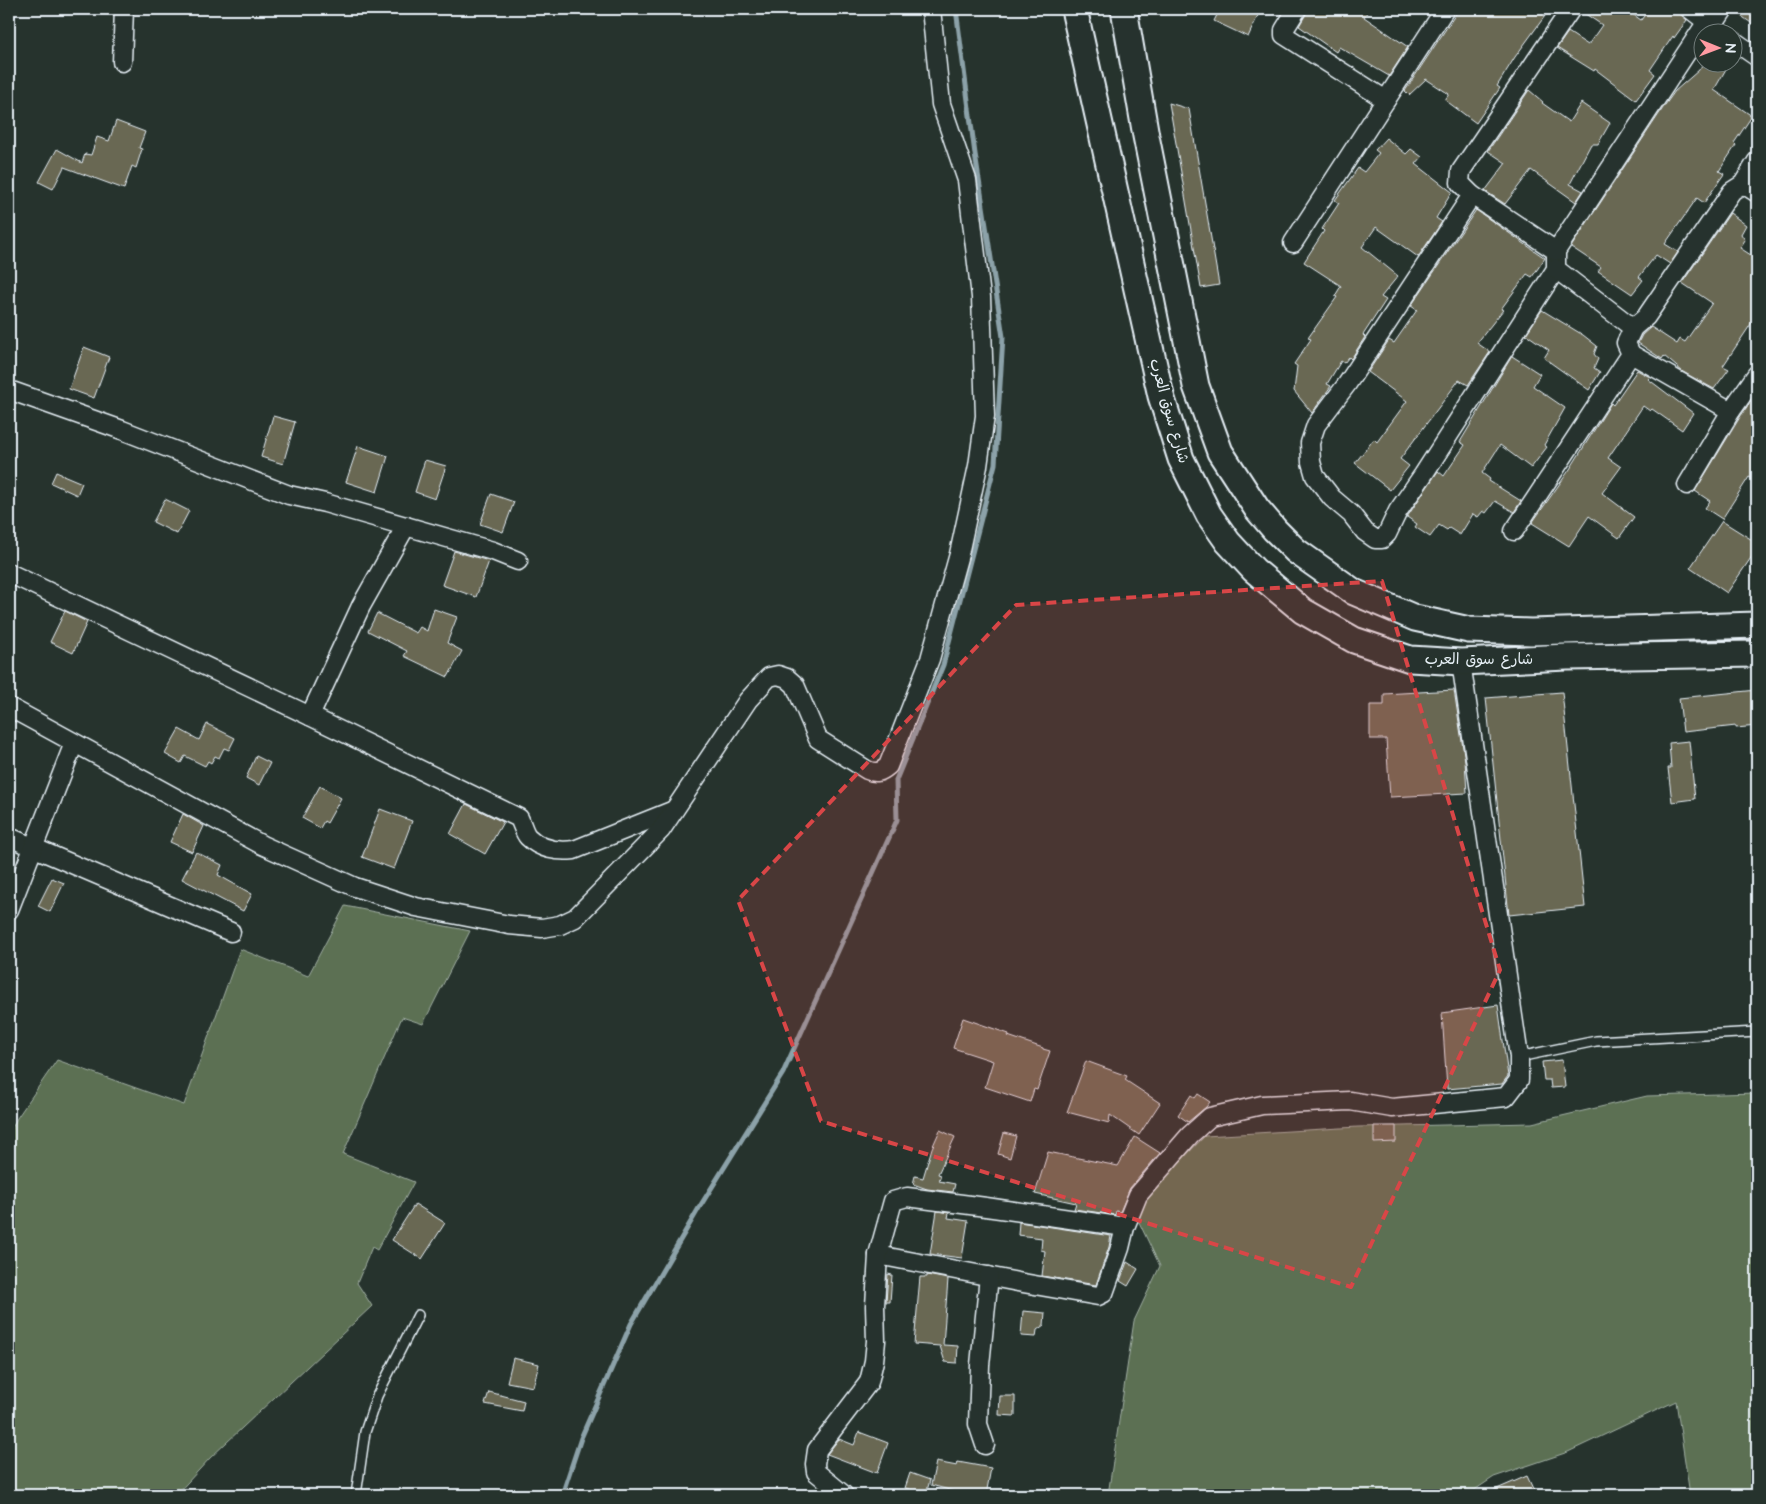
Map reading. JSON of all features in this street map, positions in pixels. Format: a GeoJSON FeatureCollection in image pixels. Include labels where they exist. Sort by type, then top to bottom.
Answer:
{"type":"FeatureCollection","features":[{"type":"Feature","properties":{"kind":"main road","name":"شارع سوق العرب"},"geometry":{"type":"LineString","coordinates":[[1074,9],[1162,396],[1180,460],[1209,515],[1228,542],[1254,570],[1303,611],[1354,640],[1410,659],[1461,662],[1567,657],[1757,654]]}},
{"type":"Feature","properties":{"kind":"main road"},"geometry":{"type":"LineString","coordinates":[[1124,9],[1146,136],[1196,386],[1220,452],[1257,509],[1296,551],[1354,592],[1415,618],[1469,630],[1531,632],[1757,625]]}},
{"type":"Feature","properties":{"kind":"street"},"geometry":{"type":"LineString","coordinates":[[122,62],[124,9]]}},
{"type":"Feature","properties":{"kind":"street"},"geometry":{"type":"LineString","coordinates":[[9,707],[262,845],[355,887],[416,907],[509,925],[542,928],[560,925],[576,918],[661,830],[748,700],[770,677],[778,675],[787,678],[795,686],[818,739],[867,770],[881,772],[888,766],[930,659],[959,554],[978,466],[985,416],[981,297],[967,180],[941,104],[931,9]]}},
{"type":"Feature","properties":{"kind":"street"},"geometry":{"type":"LineString","coordinates":[[1297,9],[1284,30],[1284,35],[1386,100]]}},
{"type":"Feature","properties":{"kind":"street"},"geometry":{"type":"LineString","coordinates":[[1293,243],[1445,9]]}},
{"type":"Feature","properties":{"kind":"street"},"geometry":{"type":"LineString","coordinates":[[1556,252],[1472,194],[1460,183],[1461,171],[1570,9]]}},
{"type":"Feature","properties":{"kind":"street"},"geometry":{"type":"LineString","coordinates":[[1690,9],[1707,22]]}},
{"type":"Feature","properties":{"kind":"street"},"geometry":{"type":"LineString","coordinates":[[1716,22],[1724,9]]}},
{"type":"Feature","properties":{"kind":"street"},"geometry":{"type":"LineString","coordinates":[[1744,48],[1757,56]]}},
{"type":"Feature","properties":{"kind":"street"},"geometry":{"type":"LineString","coordinates":[[1472,194],[1347,384],[1316,425],[1312,434],[1310,443],[1311,462],[1315,476],[1332,498],[1351,514],[1365,532],[1374,539],[1382,539],[1387,534],[1398,511],[1556,269],[1556,252],[1694,54]]}},
{"type":"Feature","properties":{"kind":"street"},"geometry":{"type":"LineString","coordinates":[[1731,411],[1631,354],[1626,343],[1633,328],[1646,317],[1732,191],[1750,188],[1757,161]]}},
{"type":"Feature","properties":{"kind":"street"},"geometry":{"type":"LineString","coordinates":[[1556,269],[1633,328]]}},
{"type":"Feature","properties":{"kind":"street"},"geometry":{"type":"LineString","coordinates":[[1514,531],[1631,354]]}},
{"type":"Feature","properties":{"kind":"street"},"geometry":{"type":"LineString","coordinates":[[1686,485],[1731,411],[1757,374]]}},
{"type":"Feature","properties":{"kind":"street"},"geometry":{"type":"LineString","coordinates":[[9,390],[122,430],[290,495],[325,502],[493,551],[518,561]]}},
{"type":"Feature","properties":{"kind":"street"},"geometry":{"type":"LineString","coordinates":[[310,716],[361,606],[406,526]]}},
{"type":"Feature","properties":{"kind":"street"},"geometry":{"type":"LineString","coordinates":[[9,573],[519,818],[528,836],[545,848],[560,852],[574,850],[674,810]]}},
{"type":"Feature","properties":{"kind":"street"},"geometry":{"type":"LineString","coordinates":[[878,1254],[1098,1296],[1104,1293],[1120,1248],[1125,1227],[1138,1195],[1190,1135],[1210,1117],[1262,1105],[1350,1101],[1392,1108],[1506,1098],[1519,1080],[1519,1057],[1461,662]]}},
{"type":"Feature","properties":{"kind":"street"},"geometry":{"type":"LineString","coordinates":[[9,910],[74,743]]}},
{"type":"Feature","properties":{"kind":"street"},"geometry":{"type":"LineString","coordinates":[[9,837],[231,932]]}},
{"type":"Feature","properties":{"kind":"street"},"geometry":{"type":"LineString","coordinates":[[844,1495],[816,1472],[814,1464],[817,1450],[869,1382],[876,1341],[875,1306],[878,1254],[893,1201],[907,1197],[986,1206],[1125,1227]]}},
{"type":"Feature","properties":{"kind":"street"},"geometry":{"type":"LineString","coordinates":[[985,1445],[978,1424],[980,1365],[989,1276]]}},
{"type":"Feature","properties":{"kind":"lane"},"geometry":{"type":"LineString","coordinates":[[1519,1057],[1596,1041],[1757,1032]]}},
{"type":"Feature","properties":{"kind":"lane"},"geometry":{"type":"LineString","coordinates":[[356,1495],[365,1432],[377,1396],[418,1316]]}},
{"type":"Feature","properties":{"kind":"highlighted area"},"geometry":{"type":"Polygon","coordinates":[[[1382,581],[1500,970],[1351,1287],[821,1121],[738,900],[1016,605],[1382,581]]]}},
{"type":"Feature","properties":{"kind":"green space"},"geometry":{"type":"Polygon","coordinates":[[[345,906],[470,931],[423,1024],[402,1017],[343,1154],[414,1182],[377,1250],[372,1247],[357,1283],[372,1306],[210,1458],[176,1495],[9,1495],[9,1135],[17,1118],[57,1060],[184,1105],[240,949],[308,976],[345,906]]]}},
{"type":"Feature","properties":{"kind":"green space"},"geometry":{"type":"Polygon","coordinates":[[[1757,1093],[1757,1495],[1690,1495],[1676,1401],[1568,1452],[1494,1477],[1467,1495],[1108,1495],[1134,1321],[1160,1266],[1137,1218],[1145,1197],[1205,1136],[1358,1127],[1532,1123],[1647,1096],[1757,1093]]]}},
{"type":"Feature","properties":{"kind":"building"},"geometry":{"type":"Polygon","coordinates":[[[1220,9],[1261,9],[1248,37],[1214,21],[1220,9]]]}},
{"type":"Feature","properties":{"kind":"building"},"geometry":{"type":"Polygon","coordinates":[[[1309,9],[1369,9],[1364,17],[1408,47],[1389,76],[1339,47],[1336,52],[1299,26],[1309,9]]]}},
{"type":"Feature","properties":{"kind":"building"},"geometry":{"type":"Polygon","coordinates":[[[1459,9],[1550,9],[1515,57],[1497,86],[1500,88],[1476,123],[1445,100],[1449,94],[1426,79],[1409,95],[1405,91],[1459,9]]]}},
{"type":"Feature","properties":{"kind":"building"},"geometry":{"type":"Polygon","coordinates":[[[1581,9],[1625,9],[1641,20],[1649,9],[1680,9],[1680,14],[1687,20],[1674,38],[1673,36],[1650,70],[1655,74],[1636,100],[1595,69],[1594,71],[1557,48],[1568,32],[1588,45],[1602,25],[1581,11],[1581,9]]]}},
{"type":"Feature","properties":{"kind":"building"},"geometry":{"type":"Polygon","coordinates":[[[1734,9],[1757,9],[1757,27],[1734,11],[1734,9]]]}},
{"type":"Feature","properties":{"kind":"building"},"geometry":{"type":"Polygon","coordinates":[[[1697,72],[1724,72],[1714,90],[1752,116],[1734,143],[1736,145],[1719,171],[1724,174],[1704,203],[1697,198],[1665,244],[1678,252],[1670,264],[1656,255],[1639,277],[1643,280],[1632,294],[1598,271],[1601,267],[1571,247],[1675,91],[1697,72]]]}},
{"type":"Feature","properties":{"kind":"building"},"geometry":{"type":"Polygon","coordinates":[[[1529,90],[1542,103],[1569,122],[1581,103],[1610,123],[1598,144],[1591,144],[1570,184],[1583,191],[1576,202],[1531,170],[1505,204],[1485,191],[1506,163],[1488,151],[1529,90]]]}},
{"type":"Feature","properties":{"kind":"building"},"geometry":{"type":"Polygon","coordinates":[[[1169,103],[1189,109],[1219,285],[1201,288],[1169,103]]]}},
{"type":"Feature","properties":{"kind":"building"},"geometry":{"type":"Polygon","coordinates":[[[116,121],[145,132],[139,148],[142,149],[136,168],[132,166],[124,189],[64,167],[53,189],[39,182],[57,149],[82,163],[85,154],[91,155],[97,137],[109,141],[116,121]]]}},
{"type":"Feature","properties":{"kind":"building"},"geometry":{"type":"Polygon","coordinates":[[[1386,138],[1406,154],[1411,149],[1422,157],[1416,164],[1452,192],[1436,218],[1442,222],[1418,257],[1376,227],[1362,247],[1398,276],[1381,297],[1386,300],[1363,335],[1365,337],[1351,359],[1349,357],[1344,363],[1341,361],[1327,384],[1331,386],[1312,413],[1294,391],[1297,366],[1294,364],[1311,339],[1308,338],[1337,297],[1335,296],[1341,286],[1304,262],[1339,203],[1335,200],[1358,168],[1364,172],[1379,153],[1375,150],[1386,138]]]}},
{"type":"Feature","properties":{"kind":"building"},"geometry":{"type":"Polygon","coordinates":[[[1476,210],[1545,258],[1532,277],[1527,274],[1501,309],[1503,310],[1477,343],[1490,352],[1468,385],[1459,380],[1400,459],[1409,466],[1390,490],[1355,463],[1374,439],[1377,442],[1407,401],[1368,372],[1389,340],[1394,343],[1417,310],[1411,306],[1476,210]]]}},
{"type":"Feature","properties":{"kind":"building"},"geometry":{"type":"Polygon","coordinates":[[[1730,213],[1746,225],[1741,234],[1745,240],[1740,248],[1757,259],[1757,315],[1723,366],[1729,369],[1714,389],[1683,372],[1664,356],[1662,359],[1638,343],[1642,335],[1651,327],[1677,344],[1680,339],[1685,342],[1712,303],[1682,283],[1730,213]]]}},
{"type":"Feature","properties":{"kind":"building"},"geometry":{"type":"Polygon","coordinates":[[[1542,310],[1583,335],[1597,346],[1594,354],[1598,359],[1594,368],[1600,372],[1589,390],[1544,358],[1549,350],[1526,334],[1542,310]]]}},
{"type":"Feature","properties":{"kind":"building"},"geometry":{"type":"Polygon","coordinates":[[[84,347],[109,357],[94,398],[69,389],[84,347]]]}},
{"type":"Feature","properties":{"kind":"building"},"geometry":{"type":"Polygon","coordinates":[[[1512,356],[1540,374],[1533,386],[1565,408],[1544,445],[1547,447],[1531,468],[1500,445],[1482,473],[1490,479],[1489,481],[1521,501],[1514,512],[1495,501],[1486,513],[1483,511],[1478,517],[1473,514],[1460,535],[1449,528],[1447,530],[1439,525],[1430,537],[1415,527],[1417,524],[1407,517],[1438,471],[1444,476],[1465,445],[1460,442],[1512,356]]]}},
{"type":"Feature","properties":{"kind":"building"},"geometry":{"type":"Polygon","coordinates":[[[1637,370],[1650,377],[1648,379],[1693,413],[1682,430],[1652,409],[1650,411],[1643,406],[1608,458],[1621,467],[1602,493],[1634,517],[1619,538],[1589,516],[1569,546],[1532,523],[1570,469],[1611,403],[1613,405],[1637,370]]]}},
{"type":"Feature","properties":{"kind":"building"},"geometry":{"type":"Polygon","coordinates":[[[1757,392],[1757,481],[1749,477],[1722,519],[1705,508],[1710,501],[1695,491],[1757,392]]]}},
{"type":"Feature","properties":{"kind":"building"},"geometry":{"type":"Polygon","coordinates":[[[273,416],[295,422],[283,464],[261,457],[273,416]]]}},
{"type":"Feature","properties":{"kind":"building"},"geometry":{"type":"Polygon","coordinates":[[[358,446],[388,456],[377,492],[346,482],[358,446]]]}},
{"type":"Feature","properties":{"kind":"building"},"geometry":{"type":"Polygon","coordinates":[[[425,460],[446,466],[435,499],[415,492],[425,460]]]}},
{"type":"Feature","properties":{"kind":"building"},"geometry":{"type":"Polygon","coordinates":[[[56,472],[82,483],[77,495],[51,483],[56,472]]]}},
{"type":"Feature","properties":{"kind":"building"},"geometry":{"type":"Polygon","coordinates":[[[491,494],[514,502],[503,532],[480,524],[491,494]]]}},
{"type":"Feature","properties":{"kind":"building"},"geometry":{"type":"Polygon","coordinates":[[[165,499],[189,511],[177,534],[153,522],[165,499]]]}},
{"type":"Feature","properties":{"kind":"building"},"geometry":{"type":"Polygon","coordinates":[[[1722,521],[1757,543],[1757,549],[1727,593],[1690,568],[1722,521]]]}},
{"type":"Feature","properties":{"kind":"building"},"geometry":{"type":"Polygon","coordinates":[[[454,551],[489,561],[476,597],[442,585],[454,551]]]}},
{"type":"Feature","properties":{"kind":"building"},"geometry":{"type":"Polygon","coordinates":[[[434,609],[457,617],[447,643],[462,651],[448,677],[404,656],[407,651],[368,631],[377,613],[416,633],[420,627],[427,631],[434,609]]]}},
{"type":"Feature","properties":{"kind":"building"},"geometry":{"type":"Polygon","coordinates":[[[65,611],[87,622],[73,653],[50,642],[65,611]]]}},
{"type":"Feature","properties":{"kind":"building"},"geometry":{"type":"Polygon","coordinates":[[[1454,690],[1465,761],[1467,793],[1390,797],[1386,739],[1370,739],[1370,705],[1384,705],[1384,694],[1454,690]]]}},
{"type":"Feature","properties":{"kind":"building"},"geometry":{"type":"Polygon","coordinates":[[[1757,690],[1757,726],[1736,728],[1736,726],[1683,732],[1679,698],[1757,690]]]}},
{"type":"Feature","properties":{"kind":"building"},"geometry":{"type":"Polygon","coordinates":[[[1562,692],[1585,907],[1509,915],[1486,698],[1562,692]]]}},
{"type":"Feature","properties":{"kind":"building"},"geometry":{"type":"Polygon","coordinates":[[[207,724],[235,738],[229,750],[224,748],[219,758],[215,756],[211,763],[208,761],[205,766],[185,756],[181,763],[165,754],[179,729],[199,740],[207,724]]]}},
{"type":"Feature","properties":{"kind":"building"},"geometry":{"type":"Polygon","coordinates":[[[1689,741],[1695,799],[1672,802],[1668,768],[1671,768],[1669,743],[1689,741]]]}},
{"type":"Feature","properties":{"kind":"building"},"geometry":{"type":"Polygon","coordinates":[[[256,756],[270,763],[259,785],[246,778],[256,756]]]}},
{"type":"Feature","properties":{"kind":"building"},"geometry":{"type":"Polygon","coordinates":[[[320,786],[341,798],[327,823],[324,821],[320,828],[302,818],[320,786]]]}},
{"type":"Feature","properties":{"kind":"building"},"geometry":{"type":"Polygon","coordinates":[[[466,804],[503,822],[485,854],[450,834],[466,804]]]}},
{"type":"Feature","properties":{"kind":"building"},"geometry":{"type":"Polygon","coordinates":[[[380,809],[412,821],[394,869],[362,857],[380,809]]]}},
{"type":"Feature","properties":{"kind":"building"},"geometry":{"type":"Polygon","coordinates":[[[183,814],[204,826],[192,852],[170,842],[183,814]]]}},
{"type":"Feature","properties":{"kind":"building"},"geometry":{"type":"Polygon","coordinates":[[[196,852],[222,865],[218,875],[252,894],[243,911],[182,879],[196,852]]]}},
{"type":"Feature","properties":{"kind":"building"},"geometry":{"type":"Polygon","coordinates":[[[52,878],[64,883],[50,912],[38,906],[52,878]]]}},
{"type":"Feature","properties":{"kind":"building"},"geometry":{"type":"Polygon","coordinates":[[[1498,1005],[1508,1076],[1502,1084],[1447,1089],[1442,1013],[1498,1005]]]}},
{"type":"Feature","properties":{"kind":"building"},"geometry":{"type":"Polygon","coordinates":[[[963,1018],[1050,1051],[1037,1090],[1034,1089],[1030,1102],[985,1087],[993,1061],[953,1048],[963,1018]]]}},
{"type":"Feature","properties":{"kind":"building"},"geometry":{"type":"Polygon","coordinates":[[[1562,1060],[1565,1087],[1551,1088],[1550,1080],[1544,1080],[1542,1062],[1562,1060]]]}},
{"type":"Feature","properties":{"kind":"building"},"geometry":{"type":"Polygon","coordinates":[[[1086,1061],[1127,1076],[1125,1080],[1160,1103],[1139,1135],[1110,1115],[1109,1123],[1067,1112],[1086,1061]]]}},
{"type":"Feature","properties":{"kind":"building"},"geometry":{"type":"Polygon","coordinates":[[[1198,1094],[1210,1102],[1188,1122],[1178,1115],[1191,1095],[1195,1098],[1198,1094]]]}},
{"type":"Feature","properties":{"kind":"building"},"geometry":{"type":"Polygon","coordinates":[[[1374,1126],[1396,1126],[1396,1142],[1374,1143],[1374,1126]]]}},
{"type":"Feature","properties":{"kind":"building"},"geometry":{"type":"Polygon","coordinates":[[[940,1130],[955,1137],[938,1174],[941,1175],[939,1181],[955,1184],[953,1192],[927,1189],[913,1184],[915,1176],[923,1178],[932,1148],[940,1130]]]}},
{"type":"Feature","properties":{"kind":"building"},"geometry":{"type":"Polygon","coordinates":[[[1004,1133],[1016,1136],[1010,1158],[998,1154],[1004,1133]]]}},
{"type":"Feature","properties":{"kind":"building"},"geometry":{"type":"Polygon","coordinates":[[[1135,1137],[1160,1153],[1130,1188],[1120,1212],[1116,1211],[1115,1215],[1074,1209],[1076,1203],[1035,1194],[1048,1152],[1118,1166],[1135,1137]]]}},
{"type":"Feature","properties":{"kind":"building"},"geometry":{"type":"Polygon","coordinates":[[[415,1204],[445,1223],[422,1259],[392,1240],[415,1204]]]}},
{"type":"Feature","properties":{"kind":"building"},"geometry":{"type":"Polygon","coordinates":[[[937,1211],[949,1213],[948,1218],[968,1221],[962,1258],[930,1254],[937,1211]]]}},
{"type":"Feature","properties":{"kind":"building"},"geometry":{"type":"Polygon","coordinates":[[[1019,1222],[1111,1236],[1096,1285],[1042,1276],[1045,1251],[1041,1250],[1042,1238],[1018,1235],[1019,1222]]]}},
{"type":"Feature","properties":{"kind":"building"},"geometry":{"type":"Polygon","coordinates":[[[1127,1262],[1138,1269],[1128,1286],[1120,1281],[1127,1262]]]}},
{"type":"Feature","properties":{"kind":"building"},"geometry":{"type":"Polygon","coordinates":[[[888,1274],[892,1275],[890,1302],[886,1302],[888,1274]]]}},
{"type":"Feature","properties":{"kind":"building"},"geometry":{"type":"Polygon","coordinates":[[[927,1275],[948,1279],[943,1345],[958,1346],[957,1363],[945,1362],[940,1346],[914,1344],[920,1277],[927,1277],[927,1275]]]}},
{"type":"Feature","properties":{"kind":"building"},"geometry":{"type":"Polygon","coordinates":[[[1023,1311],[1045,1313],[1044,1325],[1037,1330],[1036,1337],[1021,1336],[1023,1311]]]}},
{"type":"Feature","properties":{"kind":"building"},"geometry":{"type":"Polygon","coordinates":[[[513,1358],[539,1364],[533,1387],[507,1382],[513,1358]]]}},
{"type":"Feature","properties":{"kind":"building"},"geometry":{"type":"Polygon","coordinates":[[[489,1392],[524,1401],[522,1411],[485,1404],[489,1392]]]}},
{"type":"Feature","properties":{"kind":"building"},"geometry":{"type":"Polygon","coordinates":[[[1000,1396],[1015,1396],[1015,1416],[999,1415],[1000,1396]]]}},
{"type":"Feature","properties":{"kind":"building"},"geometry":{"type":"Polygon","coordinates":[[[859,1432],[888,1443],[877,1473],[827,1454],[839,1439],[854,1445],[859,1432]]]}},
{"type":"Feature","properties":{"kind":"building"},"geometry":{"type":"Polygon","coordinates":[[[936,1462],[957,1466],[958,1462],[991,1468],[986,1495],[952,1495],[953,1491],[931,1485],[936,1462]]]}},
{"type":"Feature","properties":{"kind":"building"},"geometry":{"type":"Polygon","coordinates":[[[910,1473],[930,1480],[926,1494],[905,1488],[910,1473]]]}},
{"type":"Feature","properties":{"kind":"building"},"geometry":{"type":"Polygon","coordinates":[[[1527,1476],[1536,1495],[1483,1495],[1527,1476]]]}},
{"type":"Feature","properties":{"kind":"waterway"},"geometry":{"type":"LineString","coordinates":[[562,1495],[581,1438],[631,1324],[699,1208],[783,1073],[897,820],[896,780],[943,665],[995,464],[1003,337],[975,154],[956,9]]}}]}
